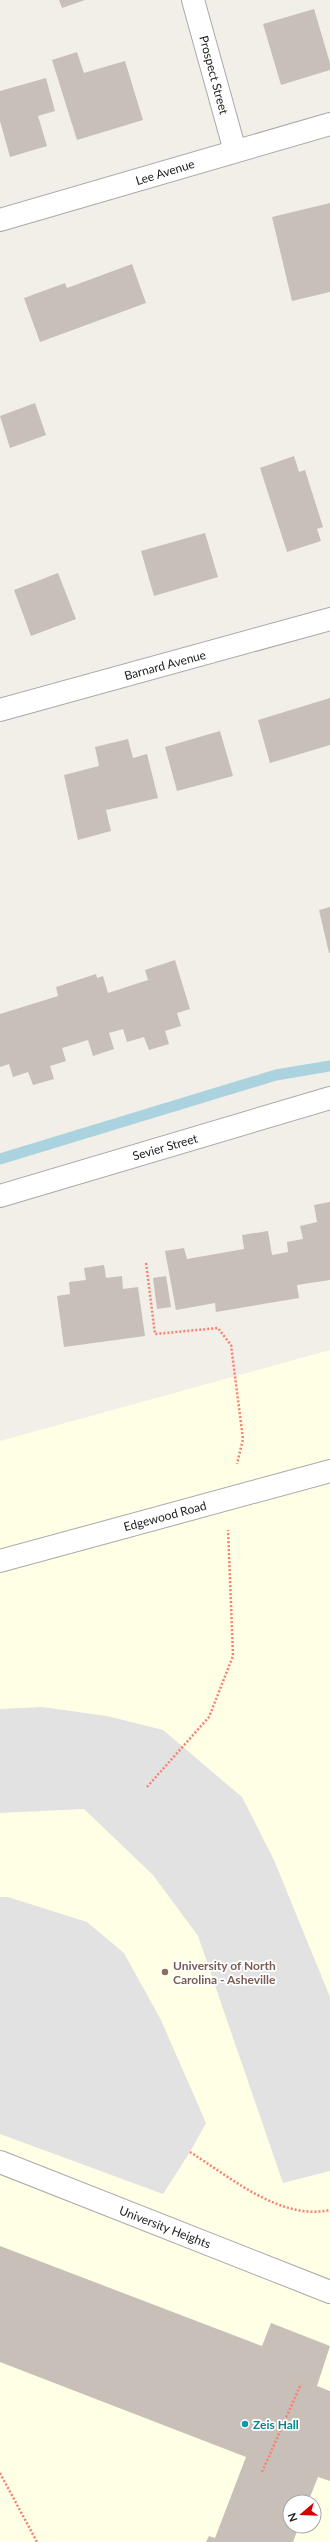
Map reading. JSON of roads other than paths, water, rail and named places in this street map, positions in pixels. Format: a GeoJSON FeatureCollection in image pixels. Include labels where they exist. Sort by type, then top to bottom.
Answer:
{"type":"FeatureCollection","features":[{"type":"Feature","properties":{"kind":"street","name":"Prospect Street"},"geometry":{"type":"LineString","coordinates":[[193,0],[234,151]]}},
{"type":"Feature","properties":{"kind":"street","name":"Lee Avenue"},"geometry":{"type":"LineString","coordinates":[[0,220],[330,124]]}},
{"type":"Feature","properties":{"kind":"street","name":"Barnard Avenue"},"geometry":{"type":"LineString","coordinates":[[0,710],[330,619]]}},
{"type":"Feature","properties":{"kind":"street","name":"Sevier Street"},"geometry":{"type":"LineString","coordinates":[[0,1196],[330,1098]]}},
{"type":"Feature","properties":{"kind":"street","name":"Edgewood Road"},"geometry":{"type":"LineString","coordinates":[[0,1561],[330,1471]]}},
{"type":"Feature","properties":{"kind":"street","name":"University Heights"},"geometry":{"type":"LineString","coordinates":[[0,2162],[330,2292]]}},
{"type":"Feature","properties":{"kind":"waterway"},"geometry":{"type":"LineString","coordinates":[[0,1159],[276,1075],[330,1066]]}},
{"type":"Feature","properties":{"kind":"place","name":"University of North Carolina - Asheville"},"geometry":{"type":"Point","coordinates":[165,1972]}},
{"type":"Feature","properties":{"kind":"place","name":"Zeis Hall"},"geometry":{"type":"Point","coordinates":[245,2424]}}]}
